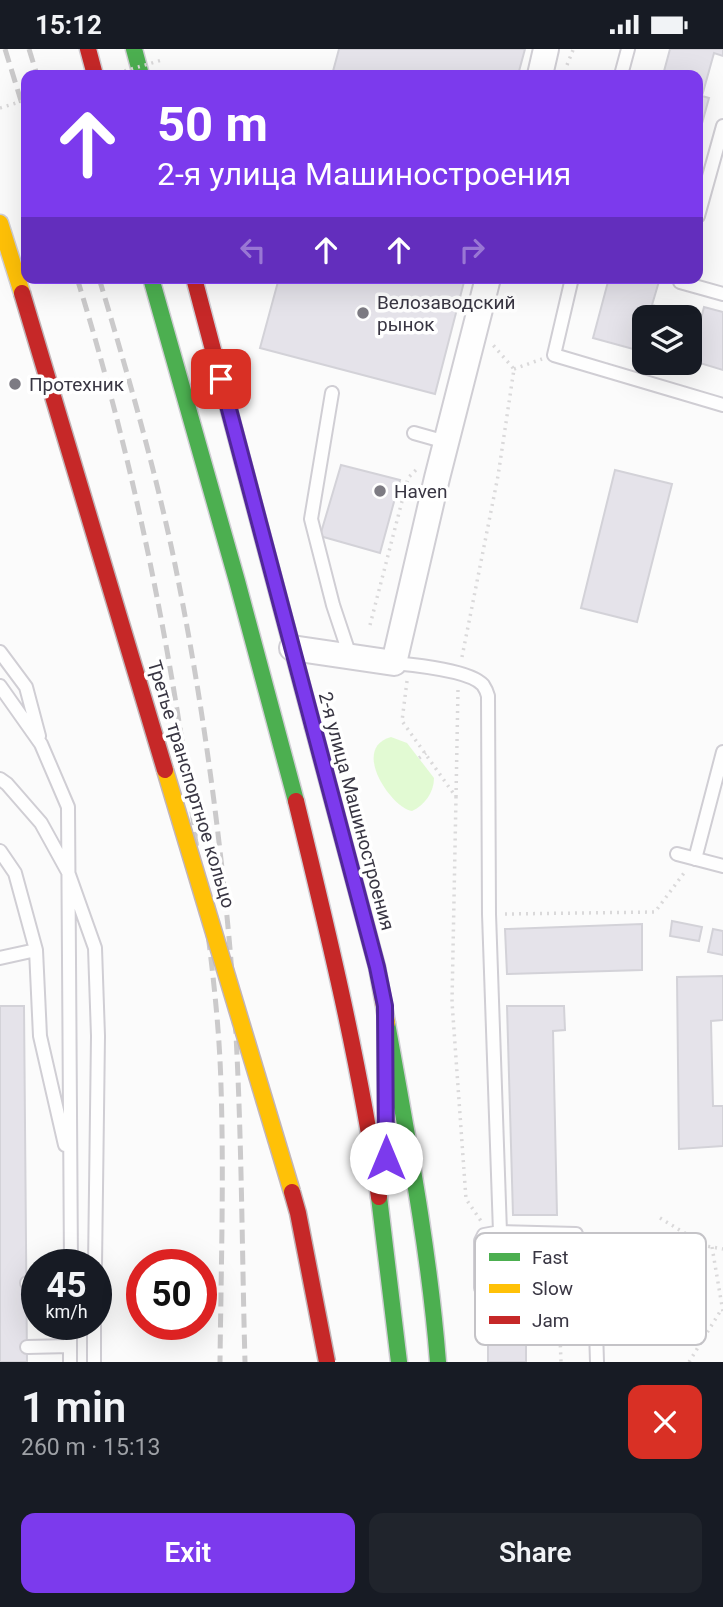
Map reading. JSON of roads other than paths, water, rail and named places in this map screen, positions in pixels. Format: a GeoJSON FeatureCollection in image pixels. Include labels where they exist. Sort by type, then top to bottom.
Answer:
{"type":"FeatureCollection","features":[{"type":"Feature","properties":{"kind":"main road"},"geometry":{"type":"LineString","coordinates":[[88,49],[94,70]]}},
{"type":"Feature","properties":{"kind":"main road"},"geometry":{"type":"LineString","coordinates":[[134,49],[140,70]]}},
{"type":"Feature","properties":{"kind":"main road","name":"Третье транспортное кольцо"},"geometry":{"type":"LineString","coordinates":[[0,223],[284,1164],[298,1213],[327,1362]]}},
{"type":"Feature","properties":{"kind":"main road"},"geometry":{"type":"LineString","coordinates":[[153,284],[310,860],[362,1092],[399,1362]]}},
{"type":"Feature","properties":{"kind":"main road","name":"2-я улица Машиностроения"},"geometry":{"type":"LineString","coordinates":[[196,284],[377,967],[419,1200],[433,1301],[438,1362]]}},
{"type":"Feature","properties":{"kind":"main road"},"geometry":{"type":"LineString","coordinates":[[385,1006],[386,1113]]}},
{"type":"Feature","properties":{"kind":"main road"},"geometry":{"type":"LineString","coordinates":[[386,1139],[387,1259]]}},
{"type":"Feature","properties":{"kind":"street"},"geometry":{"type":"LineString","coordinates":[[546,49],[551,70]]}},
{"type":"Feature","properties":{"kind":"street"},"geometry":{"type":"LineString","coordinates":[[292,648],[402,664],[446,442],[486,284]]}},
{"type":"Feature","properties":{"kind":"lane"},"geometry":{"type":"LineString","coordinates":[[622,70],[628,49]]}},
{"type":"Feature","properties":{"kind":"lane"},"geometry":{"type":"LineString","coordinates":[[703,198],[723,126]]}},
{"type":"Feature","properties":{"kind":"lane"},"geometry":{"type":"LineString","coordinates":[[571,284],[554,355],[723,405]]}},
{"type":"Feature","properties":{"kind":"lane"},"geometry":{"type":"LineString","coordinates":[[687,284],[723,294]]}},
{"type":"Feature","properties":{"kind":"lane"},"geometry":{"type":"LineString","coordinates":[[332,393],[311,519],[333,605],[350,656]]}},
{"type":"Feature","properties":{"kind":"lane"},"geometry":{"type":"LineString","coordinates":[[414,433],[446,442]]}},
{"type":"Feature","properties":{"kind":"lane"},"geometry":{"type":"LineString","coordinates":[[0,652],[26,687],[41,744],[68,807],[71,1249]]}},
{"type":"Feature","properties":{"kind":"lane"},"geometry":{"type":"LineString","coordinates":[[402,664],[473,679],[483,685],[488,696],[489,914],[500,1232]]}},
{"type":"Feature","properties":{"kind":"lane"},"geometry":{"type":"LineString","coordinates":[[0,686],[41,744]]}},
{"type":"Feature","properties":{"kind":"lane"},"geometry":{"type":"LineString","coordinates":[[695,859],[723,752]]}},
{"type":"Feature","properties":{"kind":"lane"},"geometry":{"type":"LineString","coordinates":[[0,779],[41,823],[68,872],[95,948],[98,1036],[95,1249]]}},
{"type":"Feature","properties":{"kind":"lane"},"geometry":{"type":"LineString","coordinates":[[0,851],[15,873],[36,950],[40,1036],[71,1170]]}},
{"type":"Feature","properties":{"kind":"lane"},"geometry":{"type":"LineString","coordinates":[[677,854],[723,866]]}},
{"type":"Feature","properties":{"kind":"lane"},"geometry":{"type":"LineString","coordinates":[[0,958],[36,950]]}},
{"type":"Feature","properties":{"kind":"lane"},"geometry":{"type":"LineString","coordinates":[[495,1233],[538,1233]]}},
{"type":"Feature","properties":{"kind":"lane"},"geometry":{"type":"LineString","coordinates":[[70,1340],[70,1362]]}},
{"type":"Feature","properties":{"kind":"lane"},"geometry":{"type":"LineString","coordinates":[[94,1340],[94,1362]]}},
{"type":"Feature","properties":{"kind":"lane"},"geometry":{"type":"LineString","coordinates":[[27,1347],[70,1346]]}},
{"type":"Feature","properties":{"kind":"railway"},"geometry":{"type":"LineString","coordinates":[[5,49],[21,101]]}},
{"type":"Feature","properties":{"kind":"railway"},"geometry":{"type":"LineString","coordinates":[[29,49],[35,70]]}},
{"type":"Feature","properties":{"kind":"railway"},"geometry":{"type":"LineString","coordinates":[[79,284],[117,419],[150,561],[176,705],[197,850],[220,1056],[220,1362]]}},
{"type":"Feature","properties":{"kind":"railway"},"geometry":{"type":"LineString","coordinates":[[101,284],[138,413],[172,550],[190,643],[212,785],[233,981],[245,1362]]}},
{"type":"Feature","properties":{"kind":"place","name":"Велозаводский рынок"},"geometry":{"type":"Point","coordinates":[363,313]}},
{"type":"Feature","properties":{"kind":"place","name":"Протехник"},"geometry":{"type":"Point","coordinates":[15,384]}},
{"type":"Feature","properties":{"kind":"place","name":"Haven"},"geometry":{"type":"Point","coordinates":[380,491]}}]}
